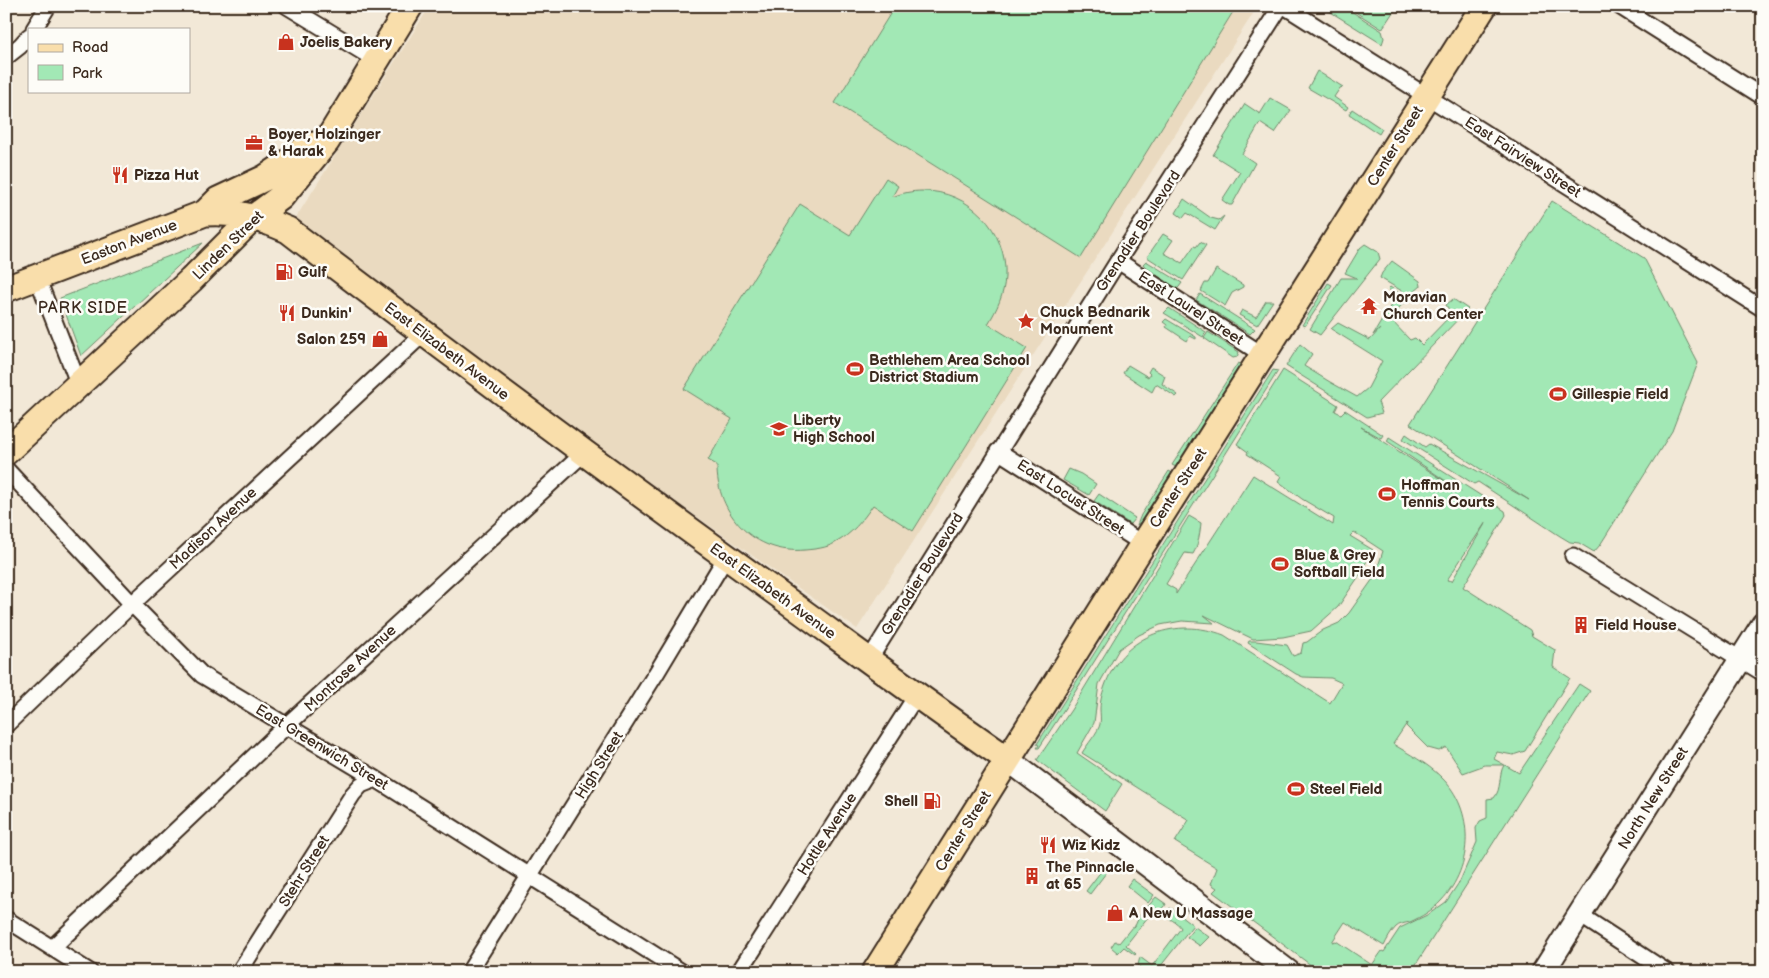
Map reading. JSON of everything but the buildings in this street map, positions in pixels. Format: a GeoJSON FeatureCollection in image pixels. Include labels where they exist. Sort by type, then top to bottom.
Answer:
{"type":"FeatureCollection","features":[{"type":"Feature","properties":{"kind":"main road","name":"Linden Street"},"geometry":{"type":"LineString","coordinates":[[6,452],[191,280],[254,218],[281,197],[326,141],[410,6]]}},
{"type":"Feature","properties":{"kind":"main road","name":"Center Street"},"geometry":{"type":"LineString","coordinates":[[875,972],[1143,544],[1484,6]]}},
{"type":"Feature","properties":{"kind":"main road"},"geometry":{"type":"LineString","coordinates":[[205,214],[218,200],[272,174],[294,159],[306,146],[326,141]]}},
{"type":"Feature","properties":{"kind":"main road","name":"Easton Avenue"},"geometry":{"type":"LineString","coordinates":[[6,289],[205,214],[240,214],[254,218]]}},
{"type":"Feature","properties":{"kind":"main road","name":"East Elizabeth Avenue"},"geometry":{"type":"LineString","coordinates":[[254,218],[288,230],[423,334],[726,557],[916,696],[1008,759],[1286,971]]}},
{"type":"Feature","properties":{"kind":"main road","name":"North New Street"},"geometry":{"type":"LineString","coordinates":[[1543,972],[1763,624]]}},
{"type":"Feature","properties":{"kind":"street"},"geometry":{"type":"LineString","coordinates":[[35,28],[48,6]]}},
{"type":"Feature","properties":{"kind":"street"},"geometry":{"type":"LineString","coordinates":[[287,6],[376,60]]}},
{"type":"Feature","properties":{"kind":"street","name":"East Fairview Street"},"geometry":{"type":"LineString","coordinates":[[1282,6],[1763,308]]}},
{"type":"Feature","properties":{"kind":"street","name":"Grenadier Boulevard"},"geometry":{"type":"LineString","coordinates":[[869,660],[998,451],[1282,6]]}},
{"type":"Feature","properties":{"kind":"street"},"geometry":{"type":"LineString","coordinates":[[1619,6],[1763,97]]}},
{"type":"Feature","properties":{"kind":"street"},"geometry":{"type":"LineString","coordinates":[[6,57],[28,37]]}},
{"type":"Feature","properties":{"kind":"street","name":"East Laurel Street"},"geometry":{"type":"LineString","coordinates":[[1118,261],[1264,355]]}},
{"type":"Feature","properties":{"kind":"street"},"geometry":{"type":"LineString","coordinates":[[37,277],[79,385]]}},
{"type":"Feature","properties":{"kind":"street","name":"Madison Avenue"},"geometry":{"type":"LineString","coordinates":[[6,725],[132,604],[423,334]]}},
{"type":"Feature","properties":{"kind":"street","name":"East Locust Street"},"geometry":{"type":"LineString","coordinates":[[998,451],[1143,544]]}},
{"type":"Feature","properties":{"kind":"street","name":"Montrose Avenue"},"geometry":{"type":"LineString","coordinates":[[52,948],[286,726],[584,452]]}},
{"type":"Feature","properties":{"kind":"street","name":"East Greenwich Street"},"geometry":{"type":"LineString","coordinates":[[6,469],[132,604],[202,674],[376,779],[682,972]]}},
{"type":"Feature","properties":{"kind":"street"},"geometry":{"type":"LineString","coordinates":[[1574,556],[1763,673]]}},
{"type":"Feature","properties":{"kind":"street","name":"High Street"},"geometry":{"type":"LineString","coordinates":[[469,972],[657,672],[726,557]]}},
{"type":"Feature","properties":{"kind":"street","name":"Hottle Avenue"},"geometry":{"type":"LineString","coordinates":[[739,972],[916,696]]}},
{"type":"Feature","properties":{"kind":"street","name":"Stehr Street"},"geometry":{"type":"LineString","coordinates":[[239,972],[353,794],[361,784],[376,779]]}},
{"type":"Feature","properties":{"kind":"street"},"geometry":{"type":"LineString","coordinates":[[1580,914],[1667,972]]}},
{"type":"Feature","properties":{"kind":"street"},"geometry":{"type":"LineString","coordinates":[[6,918],[90,972]]}},
{"type":"Feature","properties":{"kind":"shaded area","name":"Liberty High School"},"geometry":{"type":"Polygon","coordinates":[[[430,6],[1258,6],[857,629],[288,230],[430,6]]]}},
{"type":"Feature","properties":{"kind":"green space"},"geometry":{"type":"Polygon","coordinates":[[[895,6],[1236,7],[1081,258],[835,103],[895,6]]]}},
{"type":"Feature","properties":{"kind":"green space"},"geometry":{"type":"Polygon","coordinates":[[[1321,6],[1343,6],[1382,31],[1384,38],[1382,44],[1321,6]]]}},
{"type":"Feature","properties":{"kind":"green space"},"geometry":{"type":"Polygon","coordinates":[[[1346,6],[1397,6],[1382,29],[1346,6]]]}},
{"type":"Feature","properties":{"kind":"green space"},"geometry":{"type":"Polygon","coordinates":[[[1317,71],[1343,87],[1340,88],[1334,97],[1348,107],[1346,110],[1308,88],[1317,71]]]}},
{"type":"Feature","properties":{"kind":"green space"},"geometry":{"type":"Polygon","coordinates":[[[1270,98],[1291,110],[1275,133],[1260,123],[1242,154],[1255,163],[1232,205],[1229,205],[1222,200],[1240,172],[1213,155],[1245,104],[1260,114],[1270,98]]]}},
{"type":"Feature","properties":{"kind":"green space"},"geometry":{"type":"Polygon","coordinates":[[[1352,109],[1382,129],[1379,134],[1349,114],[1352,109]]]}},
{"type":"Feature","properties":{"kind":"green space","name":"Bethlehem Area School District Stadium"},"geometry":{"type":"Polygon","coordinates":[[[886,178],[898,186],[892,197],[914,191],[939,193],[955,198],[970,206],[982,216],[1000,244],[1004,260],[1005,277],[1002,296],[988,324],[1027,348],[913,531],[873,505],[852,531],[832,545],[805,550],[787,550],[770,546],[742,528],[731,515],[723,500],[718,483],[717,465],[708,460],[732,419],[684,389],[800,204],[850,235],[886,178]]]}},
{"type":"Feature","properties":{"kind":"green space"},"geometry":{"type":"Polygon","coordinates":[[[1184,199],[1211,218],[1219,220],[1224,216],[1215,230],[1187,213],[1183,218],[1176,213],[1184,199]]]}},
{"type":"Feature","properties":{"kind":"green space","name":"Gillespie Field"},"geometry":{"type":"Polygon","coordinates":[[[1552,201],[1644,258],[1698,363],[1672,431],[1594,552],[1579,543],[1570,542],[1478,482],[1474,484],[1403,439],[1406,434],[1425,447],[1429,444],[1529,500],[1410,424],[1552,201]]]}},
{"type":"Feature","properties":{"kind":"green space"},"geometry":{"type":"Polygon","coordinates":[[[1163,234],[1173,240],[1164,253],[1182,263],[1194,246],[1196,247],[1200,242],[1206,245],[1183,280],[1147,257],[1163,234]]]}},
{"type":"Feature","properties":{"kind":"green space"},"geometry":{"type":"Polygon","coordinates":[[[203,243],[81,356],[60,298],[203,243]]]}},
{"type":"Feature","properties":{"kind":"green space"},"geometry":{"type":"Polygon","coordinates":[[[1365,244],[1378,252],[1380,259],[1320,335],[1310,329],[1341,278],[1357,278],[1345,273],[1360,248],[1365,244]]]}},
{"type":"Feature","properties":{"kind":"green space"},"geometry":{"type":"Polygon","coordinates":[[[1146,261],[1182,283],[1177,289],[1147,269],[1143,264],[1146,261]]]}},
{"type":"Feature","properties":{"kind":"green space"},"geometry":{"type":"Polygon","coordinates":[[[1392,261],[1420,281],[1421,286],[1407,298],[1402,291],[1380,278],[1392,261]]]}},
{"type":"Feature","properties":{"kind":"green space"},"geometry":{"type":"Polygon","coordinates":[[[1216,269],[1243,285],[1243,287],[1232,293],[1225,306],[1201,291],[1216,269]]]}},
{"type":"Feature","properties":{"kind":"green space"},"geometry":{"type":"Polygon","coordinates":[[[1328,283],[1332,285],[1305,326],[1302,325],[1328,283]]]}},
{"type":"Feature","properties":{"kind":"green space"},"geometry":{"type":"Polygon","coordinates":[[[1390,287],[1402,295],[1404,302],[1390,319],[1410,340],[1415,338],[1422,345],[1452,314],[1446,305],[1453,299],[1468,309],[1378,402],[1382,413],[1367,417],[1286,366],[1300,344],[1312,354],[1304,366],[1357,397],[1368,388],[1382,361],[1331,329],[1338,323],[1370,340],[1380,329],[1373,335],[1397,295],[1388,289],[1390,287]]]}},
{"type":"Feature","properties":{"kind":"green space"},"geometry":{"type":"Polygon","coordinates":[[[1200,294],[1255,329],[1250,334],[1196,300],[1200,294]]]}},
{"type":"Feature","properties":{"kind":"green space"},"geometry":{"type":"Polygon","coordinates":[[[1266,301],[1273,301],[1257,325],[1239,315],[1242,310],[1256,317],[1266,301]]]}},
{"type":"Feature","properties":{"kind":"green space"},"geometry":{"type":"Polygon","coordinates":[[[1169,308],[1206,332],[1203,337],[1164,313],[1169,308]]]}},
{"type":"Feature","properties":{"kind":"green space"},"geometry":{"type":"Polygon","coordinates":[[[1166,319],[1196,337],[1196,339],[1190,336],[1187,341],[1166,327],[1167,325],[1163,322],[1166,319]]]}},
{"type":"Feature","properties":{"kind":"green space"},"geometry":{"type":"Polygon","coordinates":[[[1208,332],[1239,352],[1237,357],[1233,358],[1204,338],[1208,332]]]}},
{"type":"Feature","properties":{"kind":"green space"},"geometry":{"type":"Polygon","coordinates":[[[1238,363],[1242,366],[1178,468],[1172,465],[1238,363]]]}},
{"type":"Feature","properties":{"kind":"green space"},"geometry":{"type":"Polygon","coordinates":[[[1128,365],[1148,377],[1151,367],[1165,376],[1162,384],[1178,395],[1176,397],[1156,384],[1152,392],[1123,373],[1128,365]]]}},
{"type":"Feature","properties":{"kind":"green space"},"geometry":{"type":"Polygon","coordinates":[[[1273,370],[1278,371],[1056,722],[1039,748],[1037,748],[1039,745],[1037,744],[1273,370]]]}},
{"type":"Feature","properties":{"kind":"green space"},"geometry":{"type":"Polygon","coordinates":[[[1283,370],[1338,405],[1335,411],[1341,414],[1345,410],[1383,435],[1381,438],[1361,427],[1462,492],[1387,441],[1389,437],[1505,511],[1506,515],[1463,587],[1530,630],[1532,636],[1555,650],[1553,667],[1570,678],[1525,751],[1513,755],[1497,752],[1494,759],[1519,773],[1579,684],[1590,691],[1411,972],[1320,972],[1213,892],[1217,888],[1211,884],[1217,868],[1175,842],[1189,820],[1082,753],[1099,727],[1102,696],[1115,666],[1126,652],[1139,642],[1154,634],[1171,629],[1206,630],[1224,635],[1330,703],[1342,683],[1331,678],[1303,677],[1248,643],[1249,641],[1256,641],[1287,645],[1293,656],[1301,653],[1303,643],[1323,630],[1339,623],[1349,613],[1375,576],[1383,551],[1354,532],[1350,536],[1373,550],[1357,579],[1338,607],[1311,631],[1283,637],[1253,639],[1204,615],[1214,623],[1182,621],[1160,625],[1139,635],[1119,649],[1099,684],[1094,723],[1077,753],[1122,784],[1105,811],[1037,760],[1071,710],[1189,516],[1201,523],[1199,535],[1193,554],[1185,553],[1166,584],[1176,590],[1176,594],[1253,475],[1333,525],[1334,518],[1302,499],[1278,481],[1281,476],[1247,454],[1248,452],[1237,444],[1283,370]],[[1486,522],[1447,580],[1452,581],[1486,522]],[[1407,723],[1393,744],[1430,767],[1452,790],[1460,805],[1465,821],[1464,855],[1460,872],[1452,887],[1441,901],[1423,916],[1397,926],[1384,946],[1345,922],[1332,942],[1336,941],[1372,965],[1382,951],[1384,952],[1400,928],[1429,914],[1446,902],[1460,881],[1477,842],[1476,828],[1480,821],[1487,818],[1487,799],[1494,798],[1496,794],[1504,765],[1485,765],[1463,773],[1446,747],[1439,751],[1428,748],[1406,726],[1407,723]]]}},
{"type":"Feature","properties":{"kind":"green space"},"geometry":{"type":"Polygon","coordinates":[[[1069,469],[1096,484],[1089,495],[1063,480],[1069,469]]]}},
{"type":"Feature","properties":{"kind":"green space"},"geometry":{"type":"Polygon","coordinates":[[[1169,471],[1174,474],[1143,520],[1137,525],[1141,515],[1169,471]]]}},
{"type":"Feature","properties":{"kind":"green space"},"geometry":{"type":"Polygon","coordinates":[[[1099,494],[1135,518],[1130,524],[1094,501],[1099,494]]]}},
{"type":"Feature","properties":{"kind":"green space"},"geometry":{"type":"Polygon","coordinates":[[[1108,862],[1112,865],[1090,894],[1086,891],[1108,862]]]}},
{"type":"Feature","properties":{"kind":"green space"},"geometry":{"type":"Polygon","coordinates":[[[1132,879],[1154,895],[1148,903],[1127,886],[1132,879]]]}},
{"type":"Feature","properties":{"kind":"green space"},"geometry":{"type":"Polygon","coordinates":[[[1156,897],[1166,904],[1161,913],[1155,908],[1126,945],[1136,954],[1124,947],[1118,953],[1111,947],[1115,941],[1119,943],[1135,926],[1139,917],[1156,897]]]}},
{"type":"Feature","properties":{"kind":"green space"},"geometry":{"type":"Polygon","coordinates":[[[1171,908],[1193,925],[1156,972],[1145,972],[1138,965],[1140,957],[1152,966],[1181,928],[1164,913],[1171,908]]]}},
{"type":"Feature","properties":{"kind":"green space"},"geometry":{"type":"Polygon","coordinates":[[[1195,927],[1209,937],[1200,946],[1187,937],[1195,927]]]}},
{"type":"Feature","properties":{"kind":"place","name":"Joelis Bakery"},"geometry":{"type":"Point","coordinates":[286,42]}},
{"type":"Feature","properties":{"kind":"place","name":"Boyer, Holzinger & Harak"},"geometry":{"type":"Point","coordinates":[254,143]}},
{"type":"Feature","properties":{"kind":"place","name":"Pizza Hut"},"geometry":{"type":"Point","coordinates":[120,175]}},
{"type":"Feature","properties":{"kind":"place","name":"Gulf"},"geometry":{"type":"Point","coordinates":[284,272]}},
{"type":"Feature","properties":{"kind":"place","name":"Moravian Church Center"},"geometry":{"type":"Point","coordinates":[1369,306]}},
{"type":"Feature","properties":{"kind":"place","name":"Dunkin'"},"geometry":{"type":"Point","coordinates":[287,313]}},
{"type":"Feature","properties":{"kind":"place","name":"Chuck Bednarik Monument"},"geometry":{"type":"Point","coordinates":[1026,321]}},
{"type":"Feature","properties":{"kind":"place","name":"Salon 259"},"geometry":{"type":"Point","coordinates":[380,339]}},
{"type":"Feature","properties":{"kind":"place","name":"Bethlehem Area School District Stadium"},"geometry":{"type":"Point","coordinates":[855,369]}},
{"type":"Feature","properties":{"kind":"place","name":"Gillespie Field"},"geometry":{"type":"Point","coordinates":[1558,394]}},
{"type":"Feature","properties":{"kind":"place","name":"Liberty High School"},"geometry":{"type":"Point","coordinates":[779,429]}},
{"type":"Feature","properties":{"kind":"place","name":"Hoffman Tennis Courts"},"geometry":{"type":"Point","coordinates":[1387,494]}},
{"type":"Feature","properties":{"kind":"place","name":"Blue & Grey Softball Field"},"geometry":{"type":"Point","coordinates":[1280,564]}},
{"type":"Feature","properties":{"kind":"place","name":"Field House"},"geometry":{"type":"Point","coordinates":[1581,625]}},
{"type":"Feature","properties":{"kind":"place","name":"Steel Field"},"geometry":{"type":"Point","coordinates":[1296,789]}},
{"type":"Feature","properties":{"kind":"place","name":"Shell"},"geometry":{"type":"Point","coordinates":[932,801]}},
{"type":"Feature","properties":{"kind":"place","name":"Wiz Kidz"},"geometry":{"type":"Point","coordinates":[1048,845]}},
{"type":"Feature","properties":{"kind":"place","name":"The Pinnacle at 65"},"geometry":{"type":"Point","coordinates":[1032,876]}},
{"type":"Feature","properties":{"kind":"place","name":"A New U Massage"},"geometry":{"type":"Point","coordinates":[1115,913]}},
{"type":"Feature","properties":{"kind":"district","name":"PARK SIDE"},"geometry":{"type":"Point","coordinates":[83,307]}}]}
